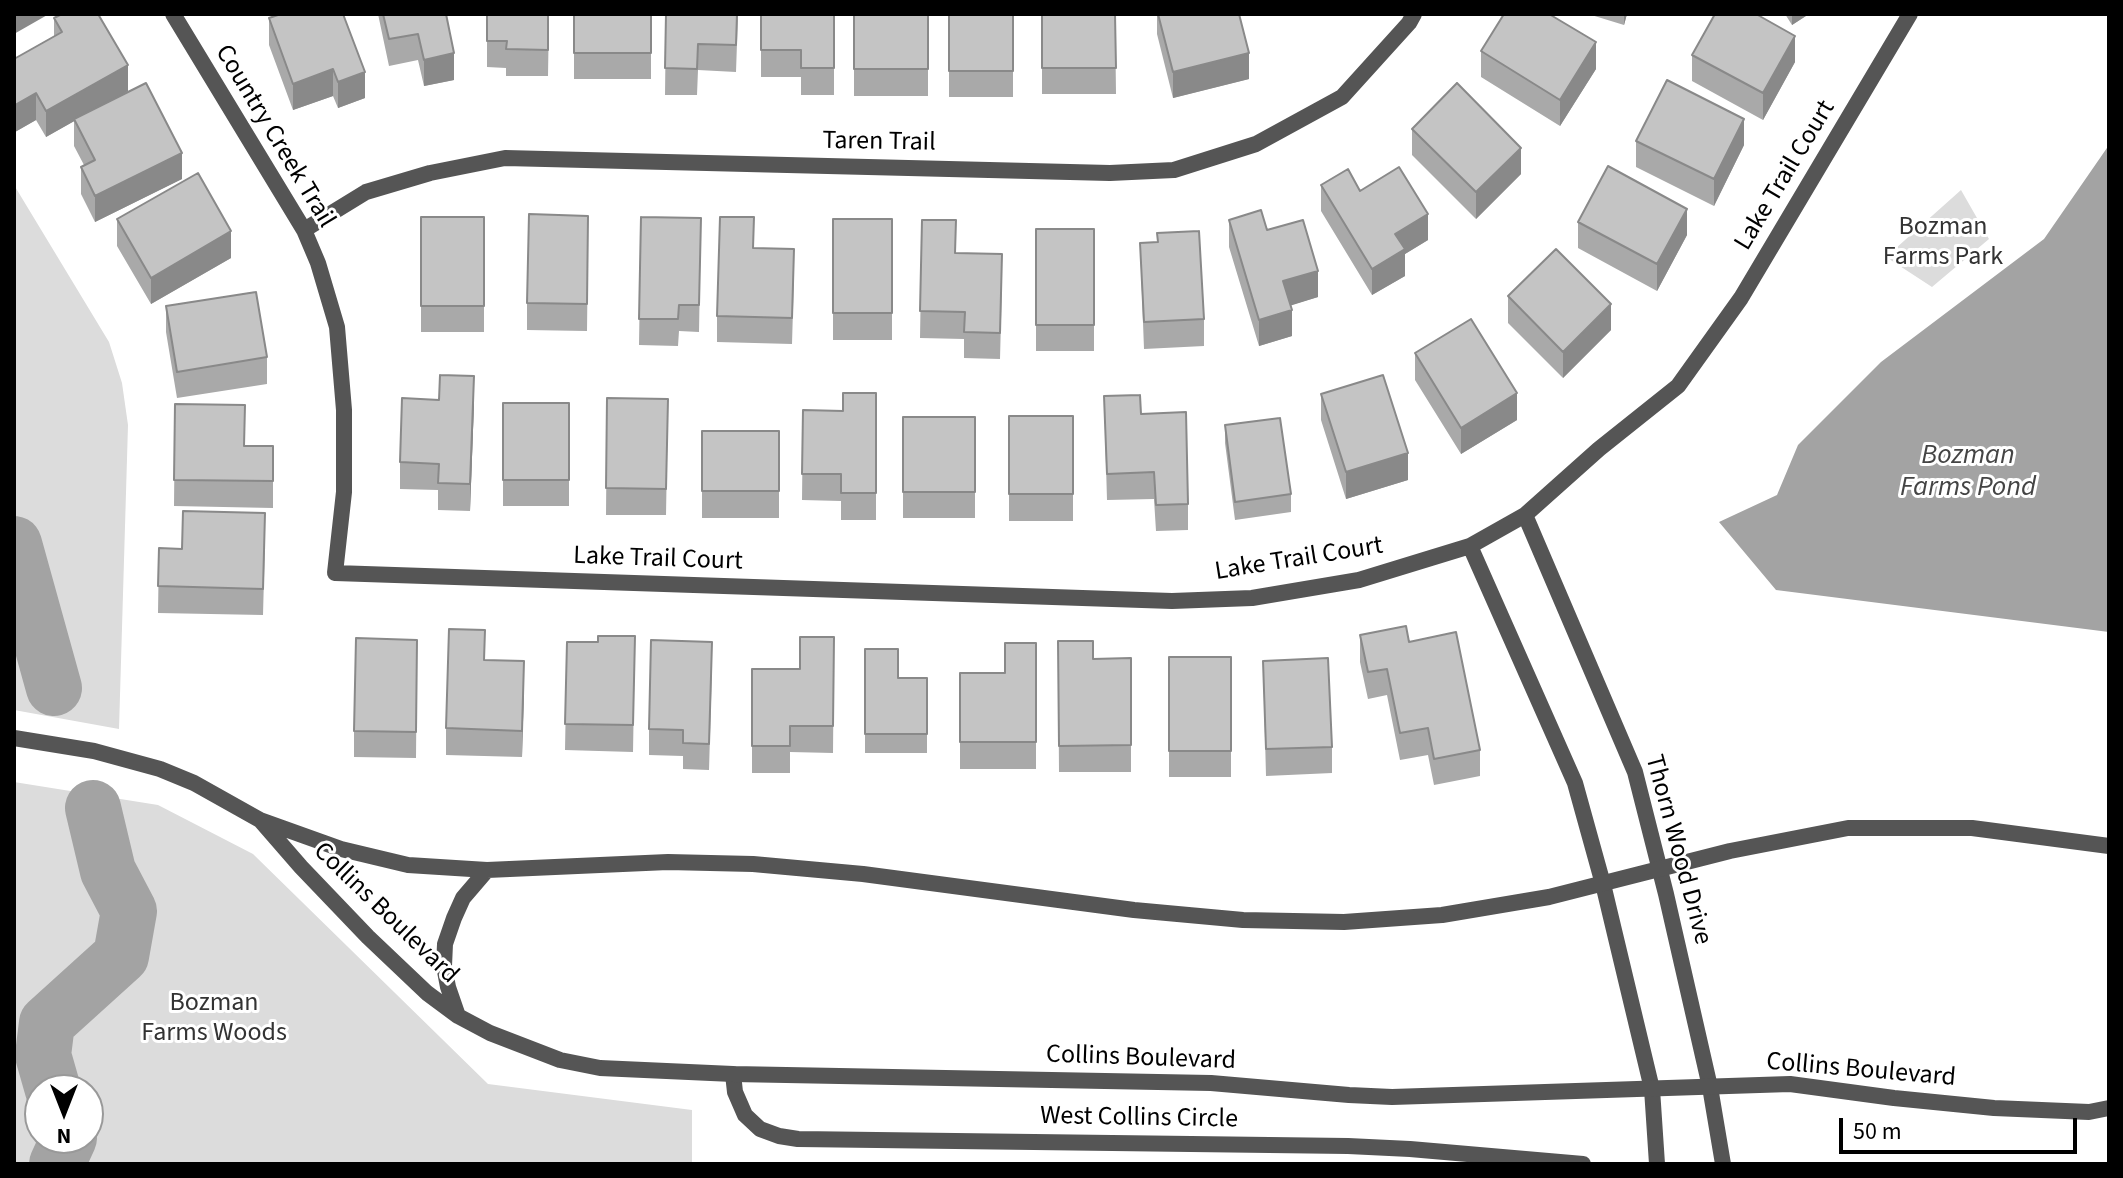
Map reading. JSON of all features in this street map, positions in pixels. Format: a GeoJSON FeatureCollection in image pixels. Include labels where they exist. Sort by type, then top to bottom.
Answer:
{"type":"FeatureCollection","features":[{"type":"Feature","properties":{"kind":"street","name":"Country Creek Trail"},"geometry":{"type":"LineString","coordinates":[[173,14],[304,230],[318,263],[337,327],[344,410],[344,492],[335,573]]}},
{"type":"Feature","properties":{"kind":"street","name":"Taren Trail"},"geometry":{"type":"LineString","coordinates":[[304,230],[366,192],[430,173],[505,158],[1110,173],[1174,170],[1256,144],[1342,97],[1414,14]]}},
{"type":"Feature","properties":{"kind":"street","name":"Lake Trail Court"},"geometry":{"type":"LineString","coordinates":[[335,573],[1172,601],[1252,598],[1359,580],[1470,546],[1525,515],[1599,449],[1678,386],[1741,298],[1910,14]]}},
{"type":"Feature","properties":{"kind":"street","name":"Thorn Wood Drive"},"geometry":{"type":"LineString","coordinates":[[1525,515],[1635,772],[1710,1087],[1723,1164]]}},
{"type":"Feature","properties":{"kind":"street"},"geometry":{"type":"LineString","coordinates":[[1470,546],[1575,783],[1603,884],[1652,1089],[1657,1164]]}},
{"type":"Feature","properties":{"kind":"street","name":"Collins Boulevard"},"geometry":{"type":"LineString","coordinates":[[14,738],[94,751],[160,769],[194,783],[260,820],[341,849],[408,865],[487,870],[668,862],[753,864],[863,874],[1190,916],[1291,922],[1344,922],[1442,915],[1533,900],[1730,851],[1848,828],[1972,828],[2109,846]]}},
{"type":"Feature","properties":{"kind":"street","name":"Collins Boulevard"},"geometry":{"type":"LineString","coordinates":[[260,820],[368,937],[427,993],[458,1016],[490,1033],[560,1060],[600,1068],[733,1074],[1211,1083],[1392,1097],[1790,1084],[1994,1108],[2089,1112],[2109,1108]]}},
{"type":"Feature","properties":{"kind":"street"},"geometry":{"type":"LineString","coordinates":[[458,1016],[444,966],[445,944],[463,898],[487,870]]}},
{"type":"Feature","properties":{"kind":"street","name":"West Collins Circle"},"geometry":{"type":"LineString","coordinates":[[733,1074],[735,1092],[745,1115],[760,1129],[789,1138],[1348,1146],[1583,1164]]}},
{"type":"Feature","properties":{"kind":"green space"},"geometry":{"type":"Polygon","coordinates":[[[14,185],[109,342],[122,383],[128,425],[119,729],[14,710],[14,185]]]}},
{"type":"Feature","properties":{"kind":"green space","name":"Bozman Farms Park"},"geometry":{"type":"Polygon","coordinates":[[[1961,190],[1989,239],[1932,287],[1886,257],[1961,190]]]}},
{"type":"Feature","properties":{"kind":"green space","name":"Bozman Farms Woods"},"geometry":{"type":"Polygon","coordinates":[[[14,782],[158,805],[253,854],[488,1084],[692,1110],[692,1164],[14,1164],[14,782]]]}},
{"type":"Feature","properties":{"kind":"water","name":"Bozman Farms Pond"},"geometry":{"type":"Polygon","coordinates":[[[2109,145],[2109,632],[1776,590],[1719,522],[1777,495],[1798,445],[1881,362],[2044,239],[2109,145]]]}},
{"type":"Feature","properties":{"kind":"building"},"geometry":{"type":"Polygon","coordinates":[[[62,14],[98,14],[128,65],[46,111],[36,93],[15,105],[14,59],[62,32],[54,18],[62,14]]]}},
{"type":"Feature","properties":{"kind":"building"},"geometry":{"type":"Polygon","coordinates":[[[281,14],[343,14],[365,72],[338,82],[333,69],[293,84],[269,18],[281,14]]]}},
{"type":"Feature","properties":{"kind":"building"},"geometry":{"type":"Polygon","coordinates":[[[383,14],[446,14],[454,53],[424,60],[418,34],[389,39],[383,14]]]}},
{"type":"Feature","properties":{"kind":"building"},"geometry":{"type":"Polygon","coordinates":[[[487,14],[548,14],[548,50],[506,49],[507,41],[487,41],[487,14]]]}},
{"type":"Feature","properties":{"kind":"building"},"geometry":{"type":"Polygon","coordinates":[[[574,14],[651,14],[651,53],[574,53],[574,14]]]}},
{"type":"Feature","properties":{"kind":"building"},"geometry":{"type":"Polygon","coordinates":[[[666,14],[737,14],[736,45],[698,44],[697,69],[665,68],[666,14]]]}},
{"type":"Feature","properties":{"kind":"building"},"geometry":{"type":"Polygon","coordinates":[[[761,14],[834,14],[834,68],[801,68],[801,50],[761,50],[761,14]]]}},
{"type":"Feature","properties":{"kind":"building"},"geometry":{"type":"Polygon","coordinates":[[[854,14],[928,14],[928,69],[854,69],[854,14]]]}},
{"type":"Feature","properties":{"kind":"building"},"geometry":{"type":"Polygon","coordinates":[[[949,14],[1013,14],[1013,71],[949,71],[949,14]]]}},
{"type":"Feature","properties":{"kind":"building"},"geometry":{"type":"Polygon","coordinates":[[[1042,14],[1115,14],[1116,68],[1042,68],[1042,14]]]}},
{"type":"Feature","properties":{"kind":"building"},"geometry":{"type":"Polygon","coordinates":[[[1158,14],[1239,14],[1249,53],[1173,72],[1158,14]]]}},
{"type":"Feature","properties":{"kind":"building"},"geometry":{"type":"Polygon","coordinates":[[[1504,14],[1549,14],[1596,42],[1560,100],[1481,51],[1504,14]]]}},
{"type":"Feature","properties":{"kind":"building"},"geometry":{"type":"Polygon","coordinates":[[[1715,14],[1756,14],[1795,36],[1763,93],[1692,55],[1715,14]]]}},
{"type":"Feature","properties":{"kind":"building"},"geometry":{"type":"Polygon","coordinates":[[[1667,80],[1744,119],[1714,179],[1636,141],[1667,80]]]}},
{"type":"Feature","properties":{"kind":"building"},"geometry":{"type":"Polygon","coordinates":[[[146,83],[182,153],[95,196],[81,167],[95,160],[74,119],[146,83]]]}},
{"type":"Feature","properties":{"kind":"building"},"geometry":{"type":"Polygon","coordinates":[[[1457,83],[1521,148],[1476,192],[1412,129],[1457,83]]]}},
{"type":"Feature","properties":{"kind":"building"},"geometry":{"type":"Polygon","coordinates":[[[1608,166],[1687,209],[1657,264],[1578,222],[1608,166]]]}},
{"type":"Feature","properties":{"kind":"building"},"geometry":{"type":"Polygon","coordinates":[[[1399,167],[1428,214],[1395,234],[1405,249],[1372,269],[1321,185],[1348,169],[1360,191],[1399,167]]]}},
{"type":"Feature","properties":{"kind":"building"},"geometry":{"type":"Polygon","coordinates":[[[198,173],[231,231],[151,278],[117,219],[198,173]]]}},
{"type":"Feature","properties":{"kind":"building"},"geometry":{"type":"Polygon","coordinates":[[[1261,210],[1267,230],[1303,220],[1318,271],[1283,281],[1292,310],[1259,320],[1229,220],[1261,210]]]}},
{"type":"Feature","properties":{"kind":"building"},"geometry":{"type":"Polygon","coordinates":[[[529,214],[588,216],[587,304],[527,303],[529,214]]]}},
{"type":"Feature","properties":{"kind":"building"},"geometry":{"type":"Polygon","coordinates":[[[421,217],[484,217],[484,306],[421,306],[421,217]]]}},
{"type":"Feature","properties":{"kind":"building"},"geometry":{"type":"Polygon","coordinates":[[[641,217],[701,218],[699,305],[679,305],[678,319],[639,319],[641,217]]]}},
{"type":"Feature","properties":{"kind":"building"},"geometry":{"type":"Polygon","coordinates":[[[720,217],[754,217],[753,248],[794,249],[792,318],[717,316],[720,217]]]}},
{"type":"Feature","properties":{"kind":"building"},"geometry":{"type":"Polygon","coordinates":[[[833,219],[892,219],[892,313],[833,313],[833,219]]]}},
{"type":"Feature","properties":{"kind":"building"},"geometry":{"type":"Polygon","coordinates":[[[922,220],[956,220],[955,253],[1002,254],[1000,333],[964,332],[965,312],[920,311],[922,220]]]}},
{"type":"Feature","properties":{"kind":"building"},"geometry":{"type":"Polygon","coordinates":[[[1036,229],[1094,229],[1094,325],[1036,325],[1036,229]]]}},
{"type":"Feature","properties":{"kind":"building"},"geometry":{"type":"Polygon","coordinates":[[[1199,231],[1204,319],[1144,322],[1140,243],[1158,242],[1157,233],[1199,231]]]}},
{"type":"Feature","properties":{"kind":"building"},"geometry":{"type":"Polygon","coordinates":[[[1556,249],[1611,304],[1563,352],[1508,296],[1556,249]]]}},
{"type":"Feature","properties":{"kind":"building"},"geometry":{"type":"Polygon","coordinates":[[[256,292],[267,357],[177,372],[166,306],[256,292]]]}},
{"type":"Feature","properties":{"kind":"building"},"geometry":{"type":"Polygon","coordinates":[[[1471,319],[1517,393],[1461,428],[1415,353],[1471,319]]]}},
{"type":"Feature","properties":{"kind":"building"},"geometry":{"type":"Polygon","coordinates":[[[440,375],[474,376],[470,484],[438,483],[439,464],[400,462],[402,398],[439,400],[440,375]]]}},
{"type":"Feature","properties":{"kind":"building"},"geometry":{"type":"Polygon","coordinates":[[[1383,375],[1408,453],[1346,472],[1321,394],[1383,375]]]}},
{"type":"Feature","properties":{"kind":"building"},"geometry":{"type":"Polygon","coordinates":[[[843,393],[876,393],[876,493],[841,493],[841,474],[802,474],[803,410],[843,411],[843,393]]]}},
{"type":"Feature","properties":{"kind":"building"},"geometry":{"type":"Polygon","coordinates":[[[1140,395],[1141,414],[1186,412],[1188,504],[1156,505],[1154,472],[1107,474],[1104,396],[1140,395]]]}},
{"type":"Feature","properties":{"kind":"building"},"geometry":{"type":"Polygon","coordinates":[[[607,398],[668,399],[666,489],[606,488],[607,398]]]}},
{"type":"Feature","properties":{"kind":"building"},"geometry":{"type":"Polygon","coordinates":[[[503,403],[569,403],[569,480],[503,480],[503,403]]]}},
{"type":"Feature","properties":{"kind":"building"},"geometry":{"type":"Polygon","coordinates":[[[175,404],[245,405],[244,446],[273,446],[273,481],[174,480],[175,404]]]}},
{"type":"Feature","properties":{"kind":"building"},"geometry":{"type":"Polygon","coordinates":[[[1009,416],[1073,416],[1073,494],[1009,494],[1009,416]]]}},
{"type":"Feature","properties":{"kind":"building"},"geometry":{"type":"Polygon","coordinates":[[[903,417],[975,417],[975,492],[903,492],[903,417]]]}},
{"type":"Feature","properties":{"kind":"building"},"geometry":{"type":"Polygon","coordinates":[[[1280,418],[1291,494],[1235,502],[1225,425],[1280,418]]]}},
{"type":"Feature","properties":{"kind":"building"},"geometry":{"type":"Polygon","coordinates":[[[702,431],[779,431],[779,491],[702,491],[702,431]]]}},
{"type":"Feature","properties":{"kind":"building"},"geometry":{"type":"Polygon","coordinates":[[[183,511],[265,513],[263,589],[158,586],[159,548],[182,549],[183,511]]]}},
{"type":"Feature","properties":{"kind":"building"},"geometry":{"type":"Polygon","coordinates":[[[1406,626],[1409,642],[1456,632],[1480,750],[1434,759],[1428,728],[1400,733],[1387,669],[1368,672],[1360,635],[1406,626]]]}},
{"type":"Feature","properties":{"kind":"building"},"geometry":{"type":"Polygon","coordinates":[[[449,629],[485,630],[484,660],[524,661],[522,731],[446,728],[449,629]]]}},
{"type":"Feature","properties":{"kind":"building"},"geometry":{"type":"Polygon","coordinates":[[[598,636],[635,636],[633,725],[565,724],[567,642],[598,642],[598,636]]]}},
{"type":"Feature","properties":{"kind":"building"},"geometry":{"type":"Polygon","coordinates":[[[800,637],[834,637],[833,726],[790,726],[790,746],[752,746],[752,669],[800,669],[800,637]]]}},
{"type":"Feature","properties":{"kind":"building"},"geometry":{"type":"Polygon","coordinates":[[[356,638],[417,640],[416,732],[354,731],[356,638]]]}},
{"type":"Feature","properties":{"kind":"building"},"geometry":{"type":"Polygon","coordinates":[[[651,640],[712,642],[709,744],[683,743],[683,730],[649,729],[651,640]]]}},
{"type":"Feature","properties":{"kind":"building"},"geometry":{"type":"Polygon","coordinates":[[[1058,641],[1093,641],[1093,659],[1131,658],[1131,745],[1059,746],[1058,641]]]}},
{"type":"Feature","properties":{"kind":"building"},"geometry":{"type":"Polygon","coordinates":[[[1005,643],[1036,643],[1036,742],[960,742],[960,673],[1005,673],[1005,643]]]}},
{"type":"Feature","properties":{"kind":"building"},"geometry":{"type":"Polygon","coordinates":[[[865,649],[898,649],[898,678],[927,678],[927,734],[865,734],[865,649]]]}},
{"type":"Feature","properties":{"kind":"building"},"geometry":{"type":"Polygon","coordinates":[[[1169,657],[1231,657],[1231,751],[1169,751],[1169,657]]]}},
{"type":"Feature","properties":{"kind":"building"},"geometry":{"type":"Polygon","coordinates":[[[1328,658],[1332,747],[1266,749],[1263,661],[1328,658]]]}},
{"type":"Feature","properties":{"kind":"waterway"},"geometry":{"type":"LineString","coordinates":[[14,544],[54,688]]}},
{"type":"Feature","properties":{"kind":"waterway"},"geometry":{"type":"LineString","coordinates":[[48,1074],[43,1055],[47,1023],[121,956],[129,911],[108,871],[93,808]]}},
{"type":"Feature","properties":{"kind":"waterway"},"geometry":{"type":"LineString","coordinates":[[57,1164],[62,1154]]}}]}
